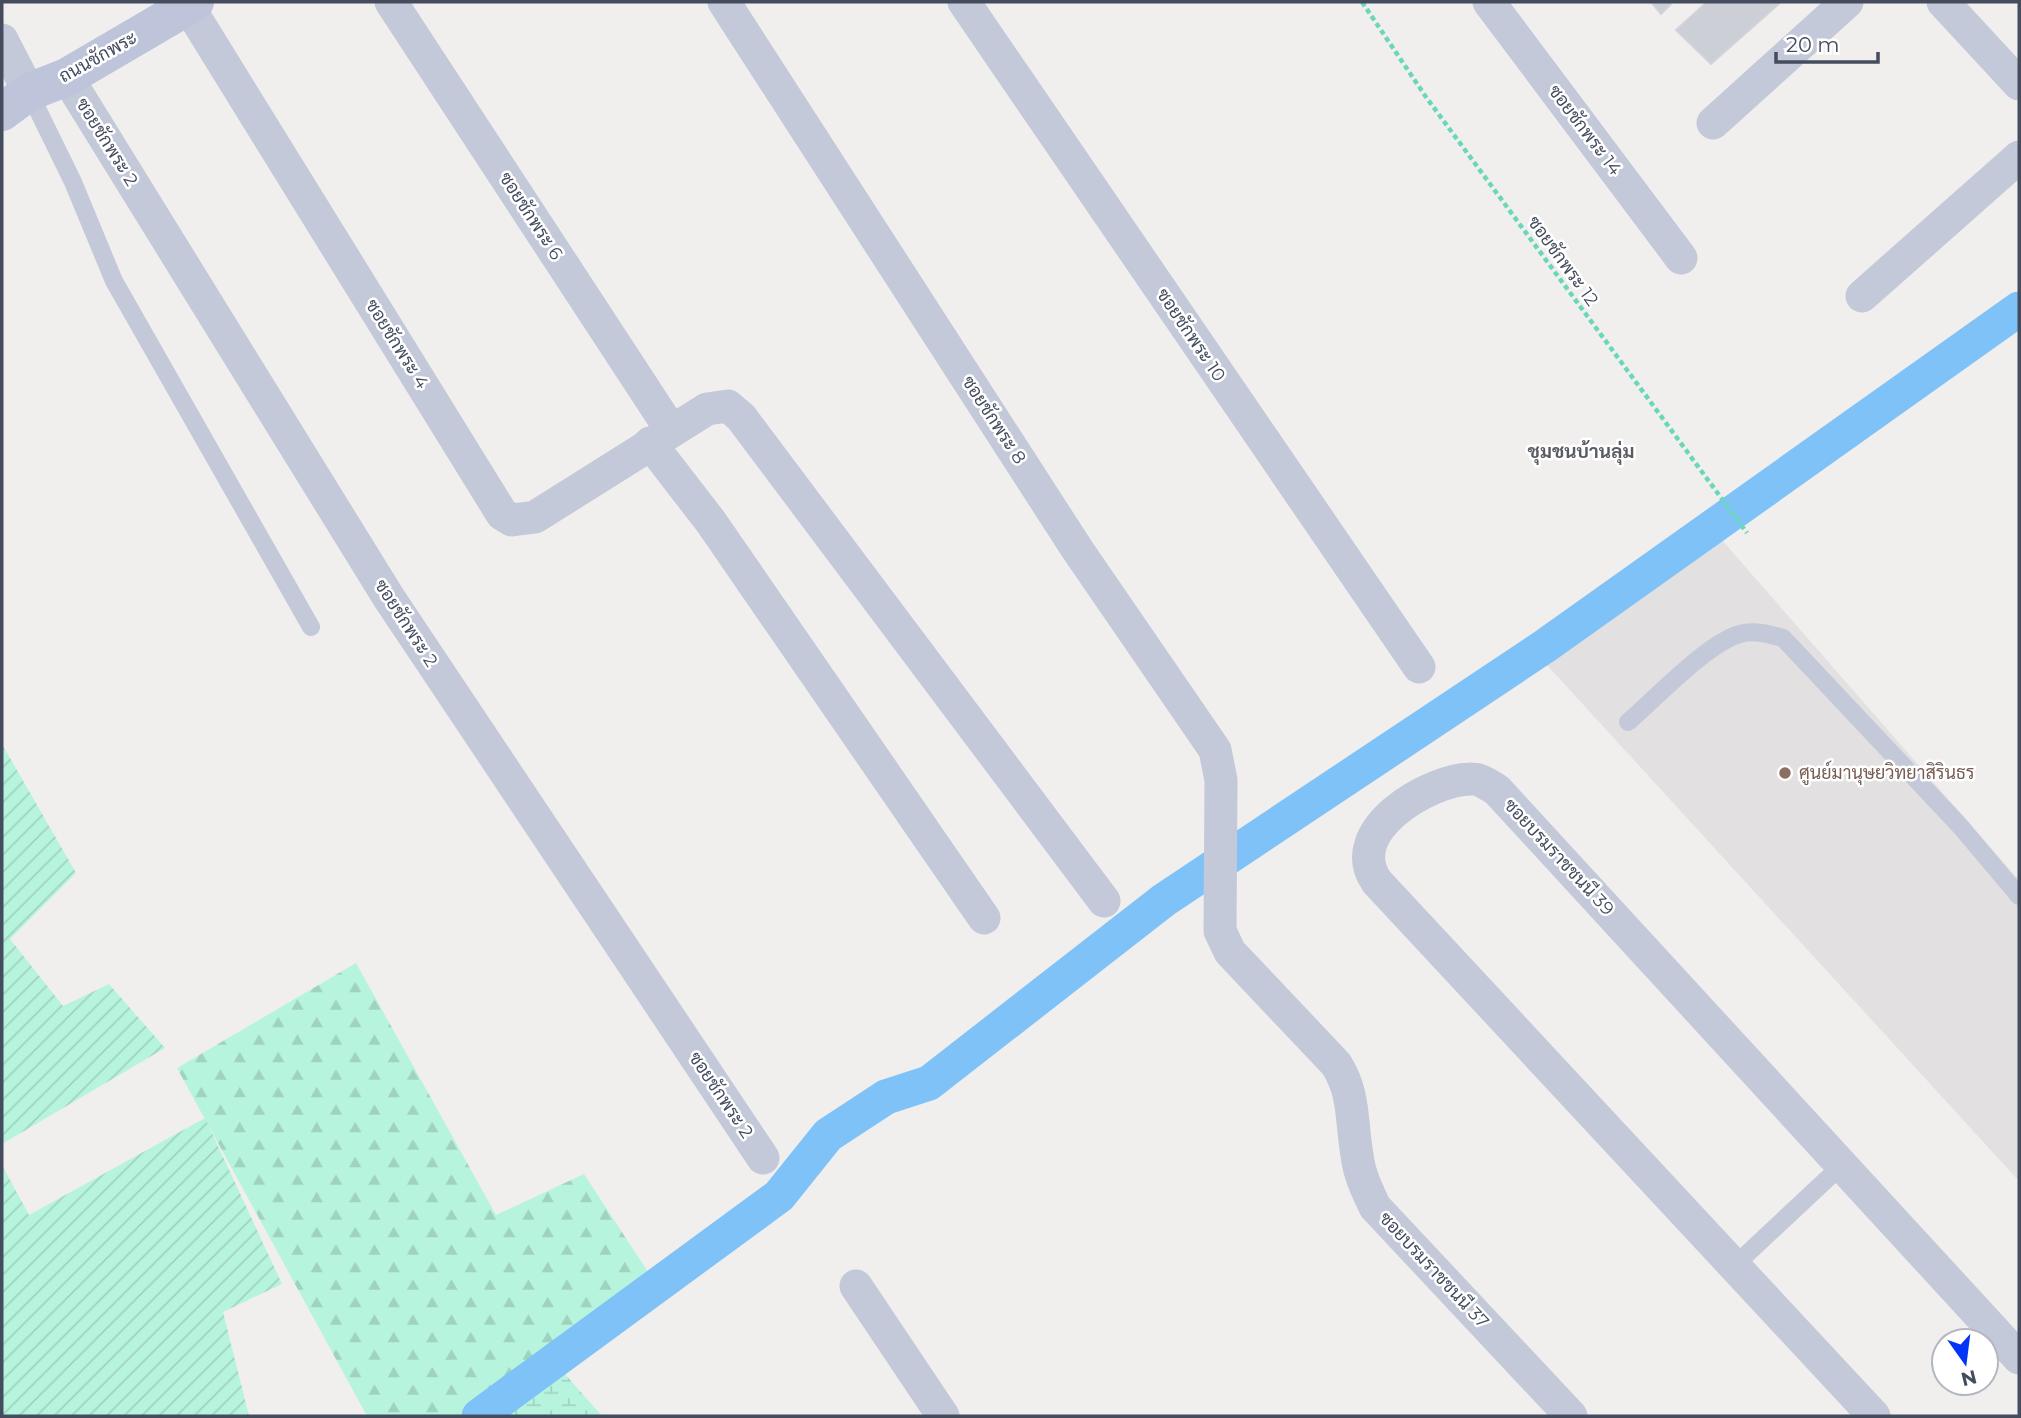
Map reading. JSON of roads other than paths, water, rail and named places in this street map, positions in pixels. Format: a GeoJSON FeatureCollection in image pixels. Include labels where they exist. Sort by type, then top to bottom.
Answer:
{"type":"FeatureCollection","features":[{"type":"Feature","properties":{"kind":"street","name":"ซอยชักพระ 6"},"geometry":{"type":"LineString","coordinates":[[391,2],[711,522],[984,918]]}},
{"type":"Feature","properties":{"kind":"street","name":"ซอยชักพระ 8"},"geometry":{"type":"LineString","coordinates":[[724,2],[1077,549],[1214,750],[1221,780],[1221,851]]}},
{"type":"Feature","properties":{"kind":"street","name":"ซอยชักพระ 10"},"geometry":{"type":"LineString","coordinates":[[964,2],[1419,667]]}},
{"type":"Feature","properties":{"kind":"street","name":"ซอยชักพระ 14"},"geometry":{"type":"LineString","coordinates":[[1489,2],[1681,258]]}},
{"type":"Feature","properties":{"kind":"street"},"geometry":{"type":"LineString","coordinates":[[1713,123],[1847,2]]}},
{"type":"Feature","properties":{"kind":"street"},"geometry":{"type":"LineString","coordinates":[[1943,2],[2019,84]]}},
{"type":"Feature","properties":{"kind":"street","name":"ซอยชักพระ 4"},"geometry":{"type":"LineString","coordinates":[[192,4],[502,514],[512,520],[535,517],[661,437]]}},
{"type":"Feature","properties":{"kind":"street","name":"ถนนชักพระ"},"geometry":{"type":"LineString","coordinates":[[15,102],[67,77],[192,4]]}},
{"type":"Feature","properties":{"kind":"street"},"geometry":{"type":"LineString","coordinates":[[2,40],[15,102]]}},
{"type":"Feature","properties":{"kind":"street","name":"ซอยชักพระ 2"},"geometry":{"type":"LineString","coordinates":[[67,77],[389,598],[763,1158]]}},
{"type":"Feature","properties":{"kind":"street"},"geometry":{"type":"LineString","coordinates":[[1862,296],[2019,157]]}},
{"type":"Feature","properties":{"kind":"street"},"geometry":{"type":"LineString","coordinates":[[661,437],[718,406],[728,407],[741,417],[1104,901]]}},
{"type":"Feature","properties":{"kind":"street","name":"ซอยบรมราชชนนี 39"},"geometry":{"type":"LineString","coordinates":[[1874,1416],[1377,882],[1370,872],[1368,857],[1372,840],[1386,819],[1422,792],[1448,781],[1476,778],[1497,790],[2019,1358]]}},
{"type":"Feature","properties":{"kind":"street","name":"ซอยบรมราชชนนี 37"},"geometry":{"type":"LineString","coordinates":[[1221,851],[1220,931],[1230,952],[1336,1064],[1348,1082],[1359,1167],[1375,1207],[1571,1416]]}},
{"type":"Feature","properties":{"kind":"street"},"geometry":{"type":"LineString","coordinates":[[856,1286],[943,1416]]}},
{"type":"Feature","properties":{"kind":"lane"},"geometry":{"type":"LineString","coordinates":[[15,102],[73,182],[114,282],[311,626]]}},
{"type":"Feature","properties":{"kind":"lane"},"geometry":{"type":"LineString","coordinates":[[1628,722],[1716,645],[1740,634],[1766,633],[1783,638],[1960,826],[2019,896]]}},
{"type":"Feature","properties":{"kind":"lane"},"geometry":{"type":"LineString","coordinates":[[1734,1266],[1842,1165]]}},
{"type":"Feature","properties":{"kind":"waterway"},"geometry":{"type":"LineString","coordinates":[[479,1416],[779,1196],[828,1135],[886,1097],[929,1083],[1164,900],[1545,646],[2019,309]]}},
{"type":"Feature","properties":{"kind":"place","name":"ศูนย์มานุษยวิทยาสิรินธร"},"geometry":{"type":"Point","coordinates":[1785,773]}},
{"type":"Feature","properties":{"kind":"district","name":"ชุมชนบ้านลุ่ม"},"geometry":{"type":"Point","coordinates":[1581,451]}}]}
